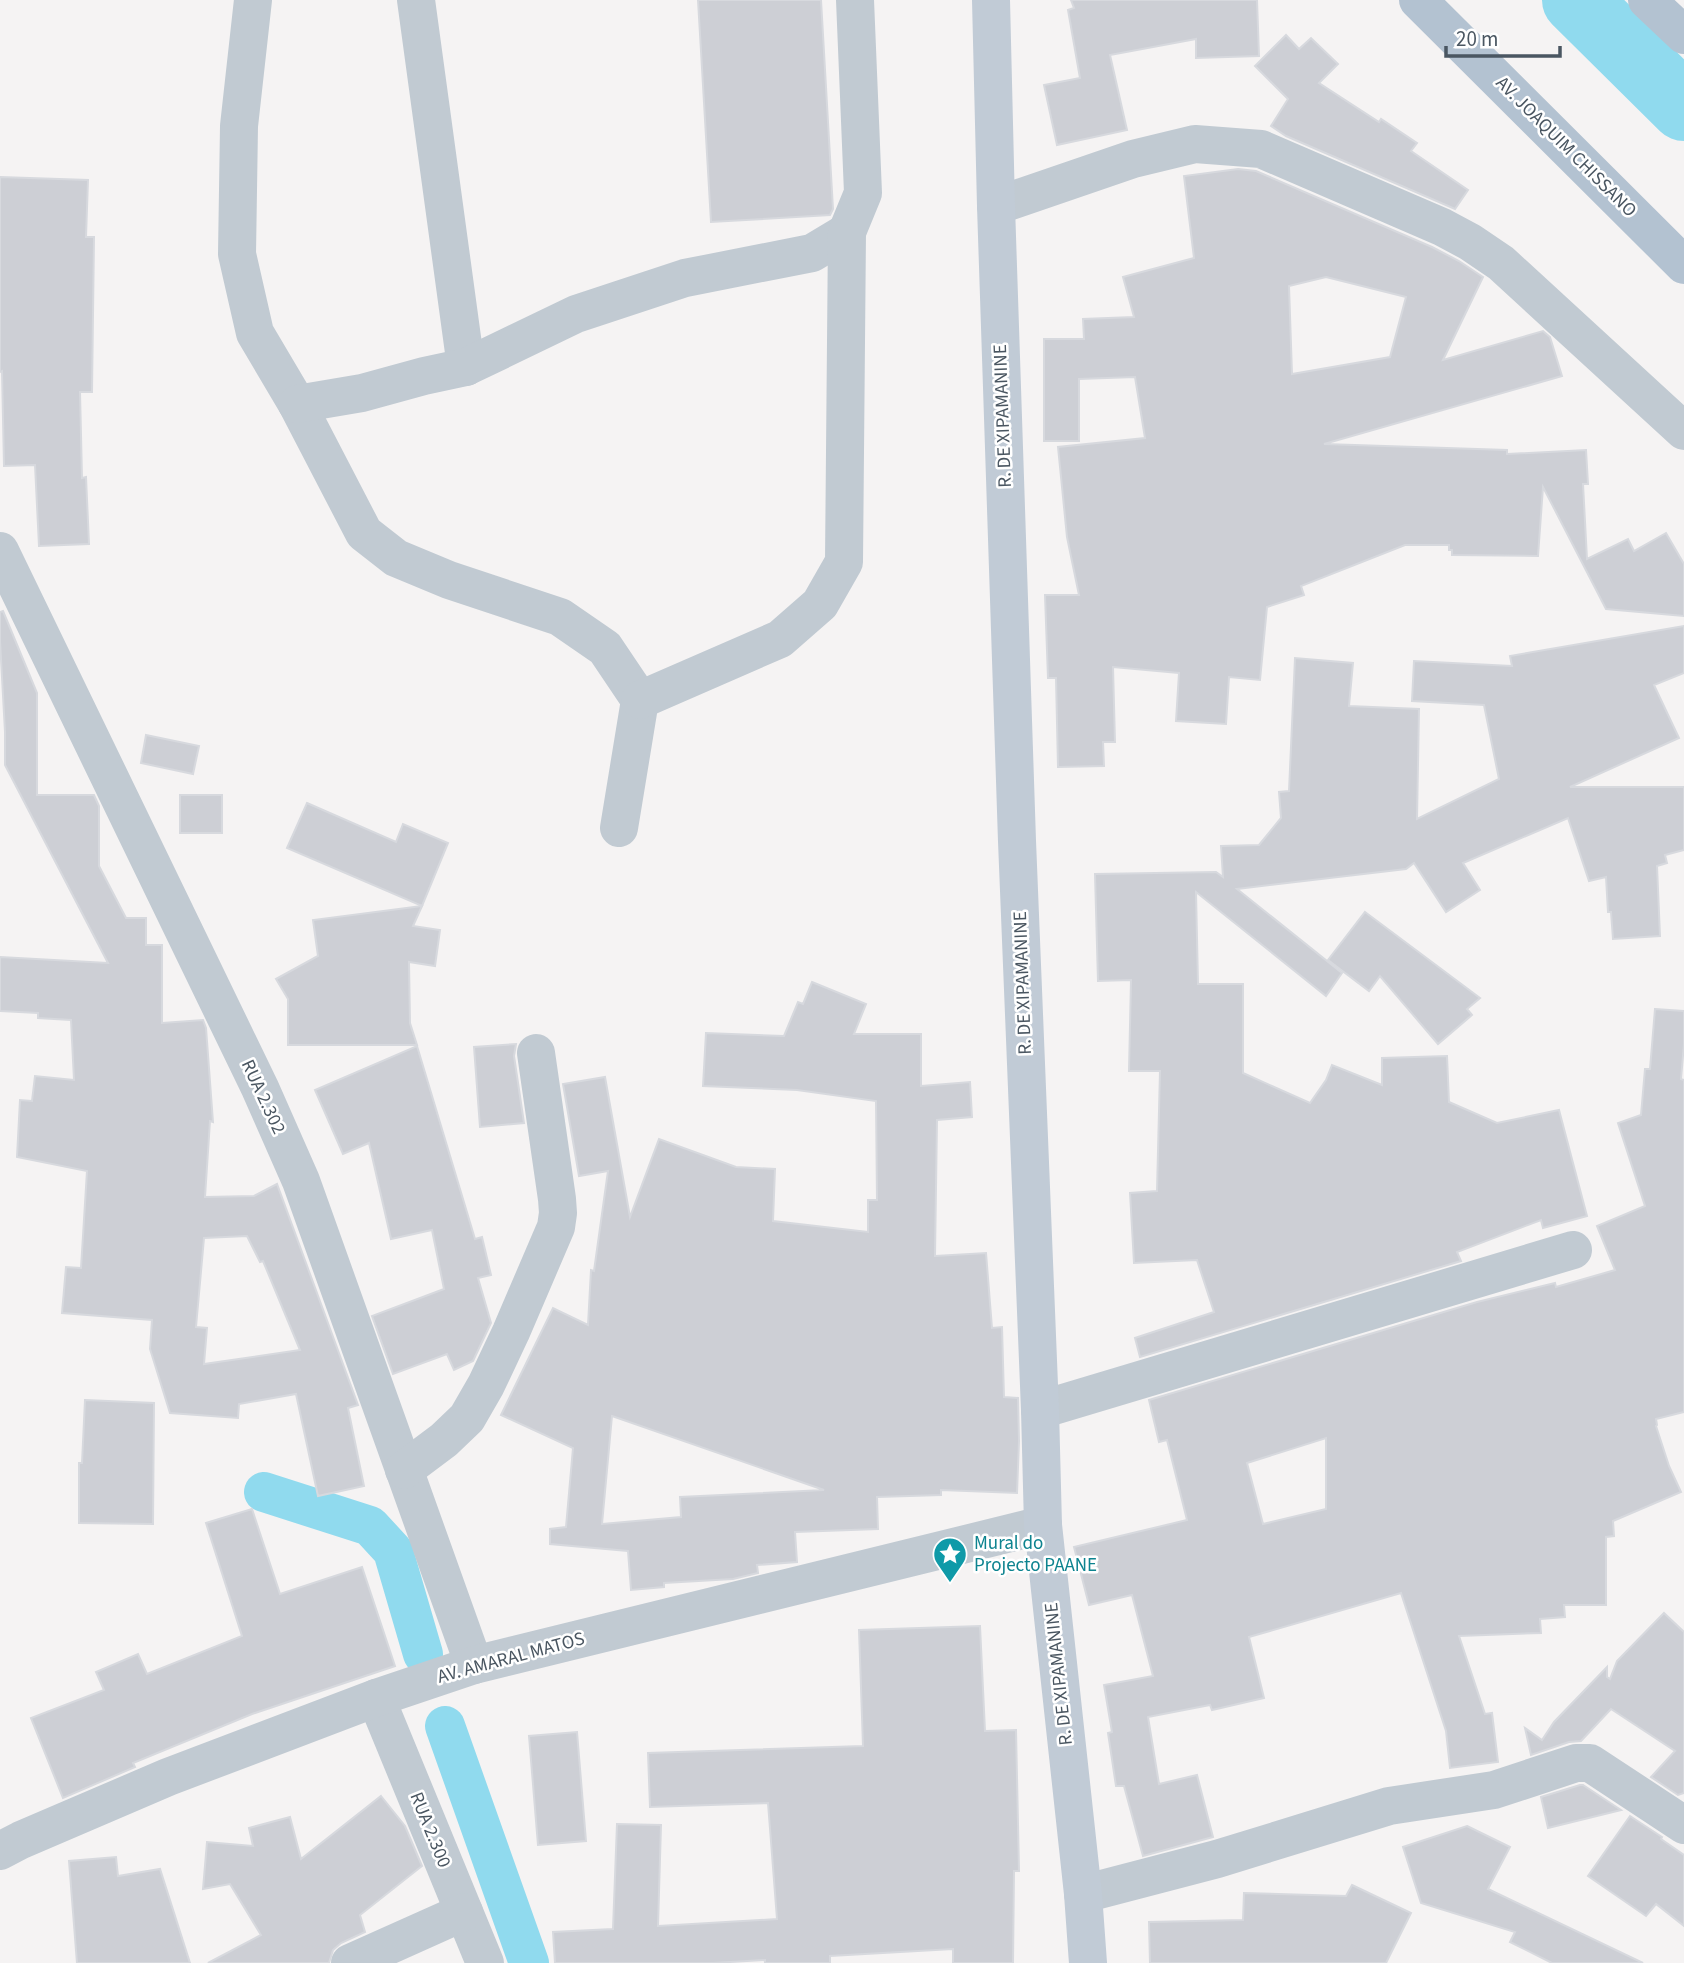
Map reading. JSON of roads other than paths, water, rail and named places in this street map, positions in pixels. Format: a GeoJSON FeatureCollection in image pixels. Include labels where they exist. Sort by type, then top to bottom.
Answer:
{"type":"FeatureCollection","features":[{"type":"Feature","properties":{"kind":"main road","name":"AV. JOAQUIM CHISSANO"},"geometry":{"type":"LineString","coordinates":[[1418,0],[1684,265]]}},
{"type":"Feature","properties":{"kind":"main road"},"geometry":{"type":"LineString","coordinates":[[1647,0],[1684,36]]}},
{"type":"Feature","properties":{"kind":"street"},"geometry":{"type":"LineString","coordinates":[[253,0],[239,126],[237,254],[255,333],[297,404],[364,533],[396,558],[417,567],[561,617],[605,648],[640,699],[620,828]]}},
{"type":"Feature","properties":{"kind":"street"},"geometry":{"type":"LineString","coordinates":[[416,0],[466,367]]}},
{"type":"Feature","properties":{"kind":"street"},"geometry":{"type":"LineString","coordinates":[[640,699],[780,639],[820,604],[844,562],[848,232],[863,193],[855,0]]}},
{"type":"Feature","properties":{"kind":"street","name":"R. DE XIPAMANINE"},"geometry":{"type":"LineString","coordinates":[[991,0],[1016,814],[1043,1525],[1088,1963]]}},
{"type":"Feature","properties":{"kind":"street"},"geometry":{"type":"LineString","coordinates":[[996,206],[1133,159],[1195,144],[1261,149],[1442,227],[1481,249],[1502,263],[1684,431]]}},
{"type":"Feature","properties":{"kind":"street"},"geometry":{"type":"LineString","coordinates":[[297,404],[362,393],[466,367],[576,314],[685,278],[812,253],[848,232]]}},
{"type":"Feature","properties":{"kind":"street","name":"RUA 2.302"},"geometry":{"type":"LineString","coordinates":[[0,551],[260,1088],[301,1181],[474,1665]]}},
{"type":"Feature","properties":{"kind":"street"},"geometry":{"type":"LineString","coordinates":[[404,1471],[467,1418],[511,1332],[556,1227],[557,1199],[536,1053]]}},
{"type":"Feature","properties":{"kind":"street"},"geometry":{"type":"LineString","coordinates":[[1040,1410],[1573,1250]]}},
{"type":"Feature","properties":{"kind":"street","name":"AV. AMARAL MATOS"},"geometry":{"type":"LineString","coordinates":[[0,1851],[168,1777],[376,1698],[474,1665],[1043,1525]]}},
{"type":"Feature","properties":{"kind":"street","name":"RUA 2.300"},"geometry":{"type":"LineString","coordinates":[[376,1698],[485,1963]]}},
{"type":"Feature","properties":{"kind":"street"},"geometry":{"type":"LineString","coordinates":[[1083,1894],[1217,1859],[1389,1806],[1494,1790],[1576,1763],[1590,1763],[1684,1825]]}},
{"type":"Feature","properties":{"kind":"street"},"geometry":{"type":"LineString","coordinates":[[350,1963],[464,1912]]}},
{"type":"Feature","properties":{"kind":"waterway"},"geometry":{"type":"LineString","coordinates":[[1576,0],[1684,107]]}},
{"type":"Feature","properties":{"kind":"waterway"},"geometry":{"type":"LineString","coordinates":[[264,1492],[370,1526],[393,1551],[423,1654]]}},
{"type":"Feature","properties":{"kind":"waterway"},"geometry":{"type":"LineString","coordinates":[[445,1726],[529,1963]]}},
{"type":"Feature","properties":{"kind":"place","name":"Mural do Projecto PAANE"},"geometry":{"type":"Point","coordinates":[950,1584]}}]}
